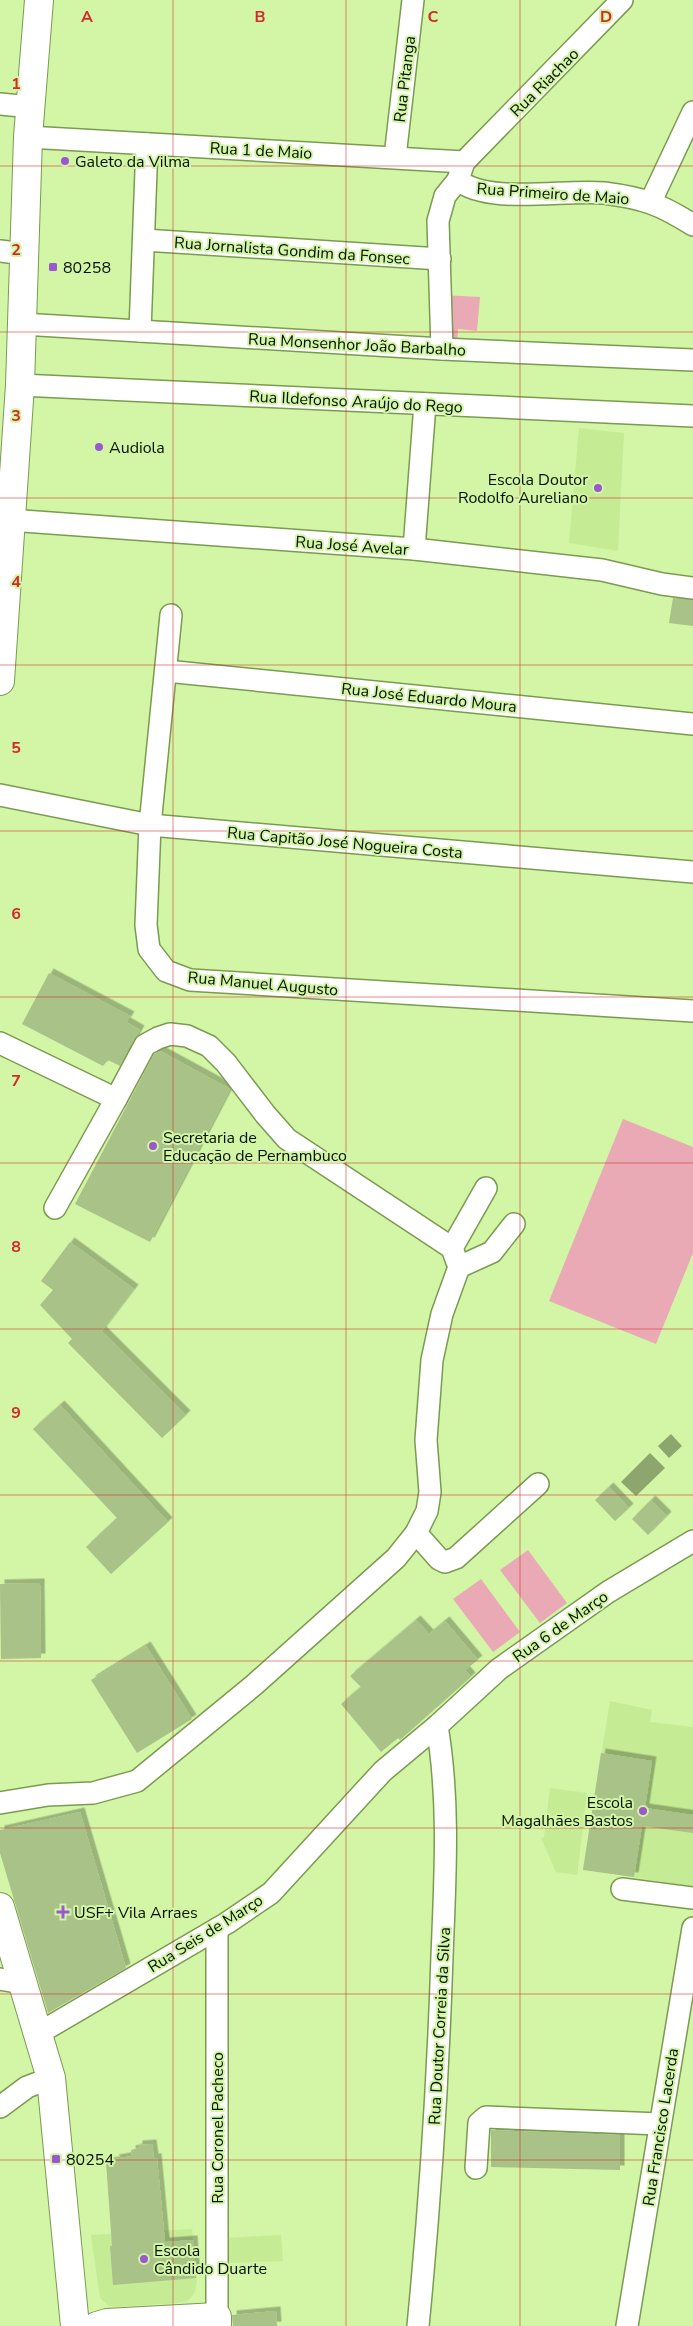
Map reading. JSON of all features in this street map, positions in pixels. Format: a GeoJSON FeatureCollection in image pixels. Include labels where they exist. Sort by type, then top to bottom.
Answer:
{"type":"FeatureCollection","features":[{"type":"Feature","properties":{"kind":"main road"},"geometry":{"type":"LineString","coordinates":[[0,681],[9,520],[8,444],[20,385],[22,324],[12,253],[28,137],[39,0]]}},
{"type":"Feature","properties":{"kind":"main road"},"geometry":{"type":"LineString","coordinates":[[0,1906],[12,1981],[39,2033],[51,2078],[75,2315],[102,2324],[217,2322]]}},
{"type":"Feature","properties":{"kind":"street","name":"Rua Pitanga"},"geometry":{"type":"LineString","coordinates":[[395,157],[414,0]]}},
{"type":"Feature","properties":{"kind":"street","name":"Rua Riachao"},"geometry":{"type":"LineString","coordinates":[[442,349],[438,221],[445,196],[461,171],[622,0]]}},
{"type":"Feature","properties":{"kind":"street"},"geometry":{"type":"LineString","coordinates":[[0,104],[30,107]]}},
{"type":"Feature","properties":{"kind":"street"},"geometry":{"type":"LineString","coordinates":[[651,201],[693,112]]}},
{"type":"Feature","properties":{"kind":"street","name":"Rua 1 de Maio"},"geometry":{"type":"LineString","coordinates":[[28,137],[395,157],[461,171]]}},
{"type":"Feature","properties":{"kind":"street"},"geometry":{"type":"LineString","coordinates":[[140,331],[147,144]]}},
{"type":"Feature","properties":{"kind":"street","name":"Rua Primeiro de Maio"},"geometry":{"type":"LineString","coordinates":[[461,171],[466,186],[498,193],[603,193],[651,201],[693,225]]}},
{"type":"Feature","properties":{"kind":"street","name":"Rua Jornalista Gondim da Fonsec"},"geometry":{"type":"LineString","coordinates":[[144,240],[440,260]]}},
{"type":"Feature","properties":{"kind":"street","name":"Rua Monsenhor João Barbalho"},"geometry":{"type":"LineString","coordinates":[[22,324],[442,349],[693,360]]}},
{"type":"Feature","properties":{"kind":"street","name":"Rua Ildefonso Araújo do Rego"},"geometry":{"type":"LineString","coordinates":[[20,385],[693,416]]}},
{"type":"Feature","properties":{"kind":"street"},"geometry":{"type":"LineString","coordinates":[[414,549],[425,404]]}},
{"type":"Feature","properties":{"kind":"street","name":"Rua José Avelar"},"geometry":{"type":"LineString","coordinates":[[9,520],[414,549],[602,570],[662,584],[693,588]]}},
{"type":"Feature","properties":{"kind":"street","name":"Rua Manuel Augusto"},"geometry":{"type":"LineString","coordinates":[[171,614],[150,825],[146,925],[149,948],[166,970],[190,980],[693,1011]]}},
{"type":"Feature","properties":{"kind":"street","name":"Rua José Eduardo Moura"},"geometry":{"type":"LineString","coordinates":[[166,671],[693,724]]}},
{"type":"Feature","properties":{"kind":"street","name":"Rua Capitão José Nogueira Costa"},"geometry":{"type":"LineString","coordinates":[[0,795],[150,825],[693,872]]}},
{"type":"Feature","properties":{"kind":"street"},"geometry":{"type":"LineString","coordinates":[[55,1208],[145,1045],[170,1034],[187,1036],[209,1046],[226,1063],[265,1114],[287,1138],[456,1258],[492,1252],[514,1224]]}},
{"type":"Feature","properties":{"kind":"street"},"geometry":{"type":"LineString","coordinates":[[0,1043],[116,1099]]}},
{"type":"Feature","properties":{"kind":"street"},"geometry":{"type":"LineString","coordinates":[[0,1803],[48,1795],[92,1793],[137,1781],[254,1686],[396,1558],[416,1533],[427,1511],[430,1492],[426,1440],[432,1360],[456,1258],[486,1188]]}},
{"type":"Feature","properties":{"kind":"street"},"geometry":{"type":"LineString","coordinates":[[416,1533],[439,1559],[445,1562],[456,1558],[538,1484]]}},
{"type":"Feature","properties":{"kind":"street","name":"Rua 6 de Março"},"geometry":{"type":"LineString","coordinates":[[437,1726],[499,1669],[608,1592],[693,1541]]}},
{"type":"Feature","properties":{"kind":"street","name":"Rua Seis de Março"},"geometry":{"type":"LineString","coordinates":[[39,2033],[217,1929],[271,1893],[383,1771],[437,1726]]}},
{"type":"Feature","properties":{"kind":"street","name":"Rua Doutor Correia da Silva"},"geometry":{"type":"LineString","coordinates":[[418,2326],[428,2223],[438,2059],[446,1857],[444,1780],[437,1726]]}},
{"type":"Feature","properties":{"kind":"street"},"geometry":{"type":"LineString","coordinates":[[622,1889],[693,1898]]}},
{"type":"Feature","properties":{"kind":"street","name":"Rua Francisco Lacerda"},"geometry":{"type":"LineString","coordinates":[[627,2326],[693,1928]]}},
{"type":"Feature","properties":{"kind":"street","name":"Rua Coronel Pacheco"},"geometry":{"type":"LineString","coordinates":[[217,1929],[217,2322]]}},
{"type":"Feature","properties":{"kind":"street"},"geometry":{"type":"LineString","coordinates":[[1,2105],[27,2087],[51,2078]]}},
{"type":"Feature","properties":{"kind":"street"},"geometry":{"type":"LineString","coordinates":[[476,2168],[479,2123],[486,2117],[660,2124]]}},
{"type":"Feature","properties":{"kind":"shaded area"},"geometry":{"type":"Polygon","coordinates":[[[442,295],[480,297],[477,331],[458,329],[457,347],[449,347],[442,295]]]}},
{"type":"Feature","properties":{"kind":"shaded area","name":"Escola Doutor Rodolfo Aureliano"},"geometry":{"type":"Polygon","coordinates":[[[579,428],[624,433],[618,551],[569,543],[579,428]]]}},
{"type":"Feature","properties":{"kind":"shaded area"},"geometry":{"type":"Polygon","coordinates":[[[623,1119],[693,1147],[693,1253],[656,1344],[549,1301],[623,1119]]]}},
{"type":"Feature","properties":{"kind":"shaded area"},"geometry":{"type":"Polygon","coordinates":[[[671,1434],[682,1446],[669,1458],[658,1446],[671,1434]]]}},
{"type":"Feature","properties":{"kind":"shaded area"},"geometry":{"type":"Polygon","coordinates":[[[650,1453],[665,1468],[636,1496],[621,1482],[650,1453]]]}},
{"type":"Feature","properties":{"kind":"shaded area"},"geometry":{"type":"Polygon","coordinates":[[[528,1550],[567,1603],[540,1623],[500,1570],[528,1550]]]}},
{"type":"Feature","properties":{"kind":"shaded area"},"geometry":{"type":"Polygon","coordinates":[[[481,1579],[520,1632],[493,1652],[453,1599],[481,1579]]]}},
{"type":"Feature","properties":{"kind":"shaded area","name":"Escola Magalhães Bastos"},"geometry":{"type":"Polygon","coordinates":[[[610,1701],[652,1710],[650,1722],[693,1727],[693,1887],[583,1869],[610,1701]]]}},
{"type":"Feature","properties":{"kind":"shaded area"},"geometry":{"type":"Polygon","coordinates":[[[550,1788],[587,1793],[577,1875],[556,1872],[541,1838],[544,1837],[550,1788]]]}},
{"type":"Feature","properties":{"kind":"shaded area","name":"Escola Cândido Duarte"},"geometry":{"type":"Polygon","coordinates":[[[192,2229],[197,2280],[195,2292],[188,2301],[118,2307],[109,2306],[100,2298],[91,2235],[192,2229]]]}},
{"type":"Feature","properties":{"kind":"shaded area"},"geometry":{"type":"Polygon","coordinates":[[[281,2235],[283,2261],[226,2263],[226,2238],[281,2235]]]}},
{"type":"Feature","properties":{"kind":"building"},"geometry":{"type":"Polygon","coordinates":[[[673,598],[693,600],[693,626],[669,623],[673,598]]]}},
{"type":"Feature","properties":{"kind":"building"},"geometry":{"type":"Polygon","coordinates":[[[49,973],[130,1016],[126,1022],[140,1030],[120,1066],[108,1060],[103,1066],[22,1024],[49,973]]]}},
{"type":"Feature","properties":{"kind":"building","name":"Secretaria de Educação de Pernambuco"},"geometry":{"type":"Polygon","coordinates":[[[160,1051],[230,1089],[150,1242],[75,1204],[154,1054],[160,1051]]]}},
{"type":"Feature","properties":{"kind":"building"},"geometry":{"type":"Polygon","coordinates":[[[70,1242],[134,1289],[102,1331],[186,1415],[162,1438],[68,1343],[72,1339],[40,1305],[53,1290],[41,1281],[70,1242]]]}},
{"type":"Feature","properties":{"kind":"building"},"geometry":{"type":"Polygon","coordinates":[[[60,1405],[168,1522],[111,1574],[86,1547],[117,1518],[33,1429],[60,1405]]]}},
{"type":"Feature","properties":{"kind":"building"},"geometry":{"type":"Polygon","coordinates":[[[609,1487],[629,1508],[615,1521],[595,1500],[609,1487]]]}},
{"type":"Feature","properties":{"kind":"building"},"geometry":{"type":"Polygon","coordinates":[[[651,1500],[667,1516],[648,1535],[632,1519],[651,1500]]]}},
{"type":"Feature","properties":{"kind":"building"},"geometry":{"type":"Polygon","coordinates":[[[40,1583],[41,1658],[1,1659],[0,1584],[40,1583]]]}},
{"type":"Feature","properties":{"kind":"building"},"geometry":{"type":"Polygon","coordinates":[[[416,1620],[429,1634],[445,1621],[478,1660],[465,1670],[471,1677],[400,1740],[398,1738],[381,1752],[341,1704],[361,1687],[350,1676],[416,1620]]]}},
{"type":"Feature","properties":{"kind":"building"},"geometry":{"type":"Polygon","coordinates":[[[146,1646],[192,1719],[137,1753],[91,1680],[146,1646]]]}},
{"type":"Feature","properties":{"kind":"building"},"geometry":{"type":"Polygon","coordinates":[[[601,1753],[652,1761],[645,1808],[693,1815],[693,1833],[642,1826],[634,1877],[583,1870],[601,1753]]]}},
{"type":"Feature","properties":{"kind":"building","name":"USF+ Vila Arraes"},"geometry":{"type":"Polygon","coordinates":[[[80,1812],[126,1968],[48,2013],[0,1853],[0,1830],[80,1812]]]}},
{"type":"Feature","properties":{"kind":"building"},"geometry":{"type":"Polygon","coordinates":[[[491,2130],[620,2135],[620,2170],[491,2167],[491,2130]]]}},
{"type":"Feature","properties":{"kind":"building"},"geometry":{"type":"Polygon","coordinates":[[[152,2144],[154,2158],[157,2158],[165,2242],[193,2240],[196,2278],[113,2285],[106,2162],[132,2156],[131,2150],[138,2148],[138,2145],[152,2144]]]}},
{"type":"Feature","properties":{"kind":"building"},"geometry":{"type":"Polygon","coordinates":[[[276,2311],[277,2326],[233,2326],[232,2315],[276,2311]]]}},
{"type":"Feature","properties":{"kind":"place","name":"Galeto da Vilma"},"geometry":{"type":"Point","coordinates":[65,161]}},
{"type":"Feature","properties":{"kind":"place","name":"80258"},"geometry":{"type":"Point","coordinates":[53,267]}},
{"type":"Feature","properties":{"kind":"place","name":"Audiola"},"geometry":{"type":"Point","coordinates":[99,447]}},
{"type":"Feature","properties":{"kind":"place","name":"Escola Doutor Rodolfo Aureliano"},"geometry":{"type":"Point","coordinates":[598,488]}},
{"type":"Feature","properties":{"kind":"place","name":"Secretaria de Educação de Pernambuco"},"geometry":{"type":"Point","coordinates":[153,1146]}},
{"type":"Feature","properties":{"kind":"place","name":"Escola Magalhães Bastos"},"geometry":{"type":"Point","coordinates":[643,1811]}},
{"type":"Feature","properties":{"kind":"place","name":"USF+ Vila Arraes"},"geometry":{"type":"Point","coordinates":[63,1912]}},
{"type":"Feature","properties":{"kind":"place","name":"80254"},"geometry":{"type":"Point","coordinates":[56,2159]}},
{"type":"Feature","properties":{"kind":"place","name":"Escola Cândido Duarte"},"geometry":{"type":"Point","coordinates":[144,2259]}}]}
